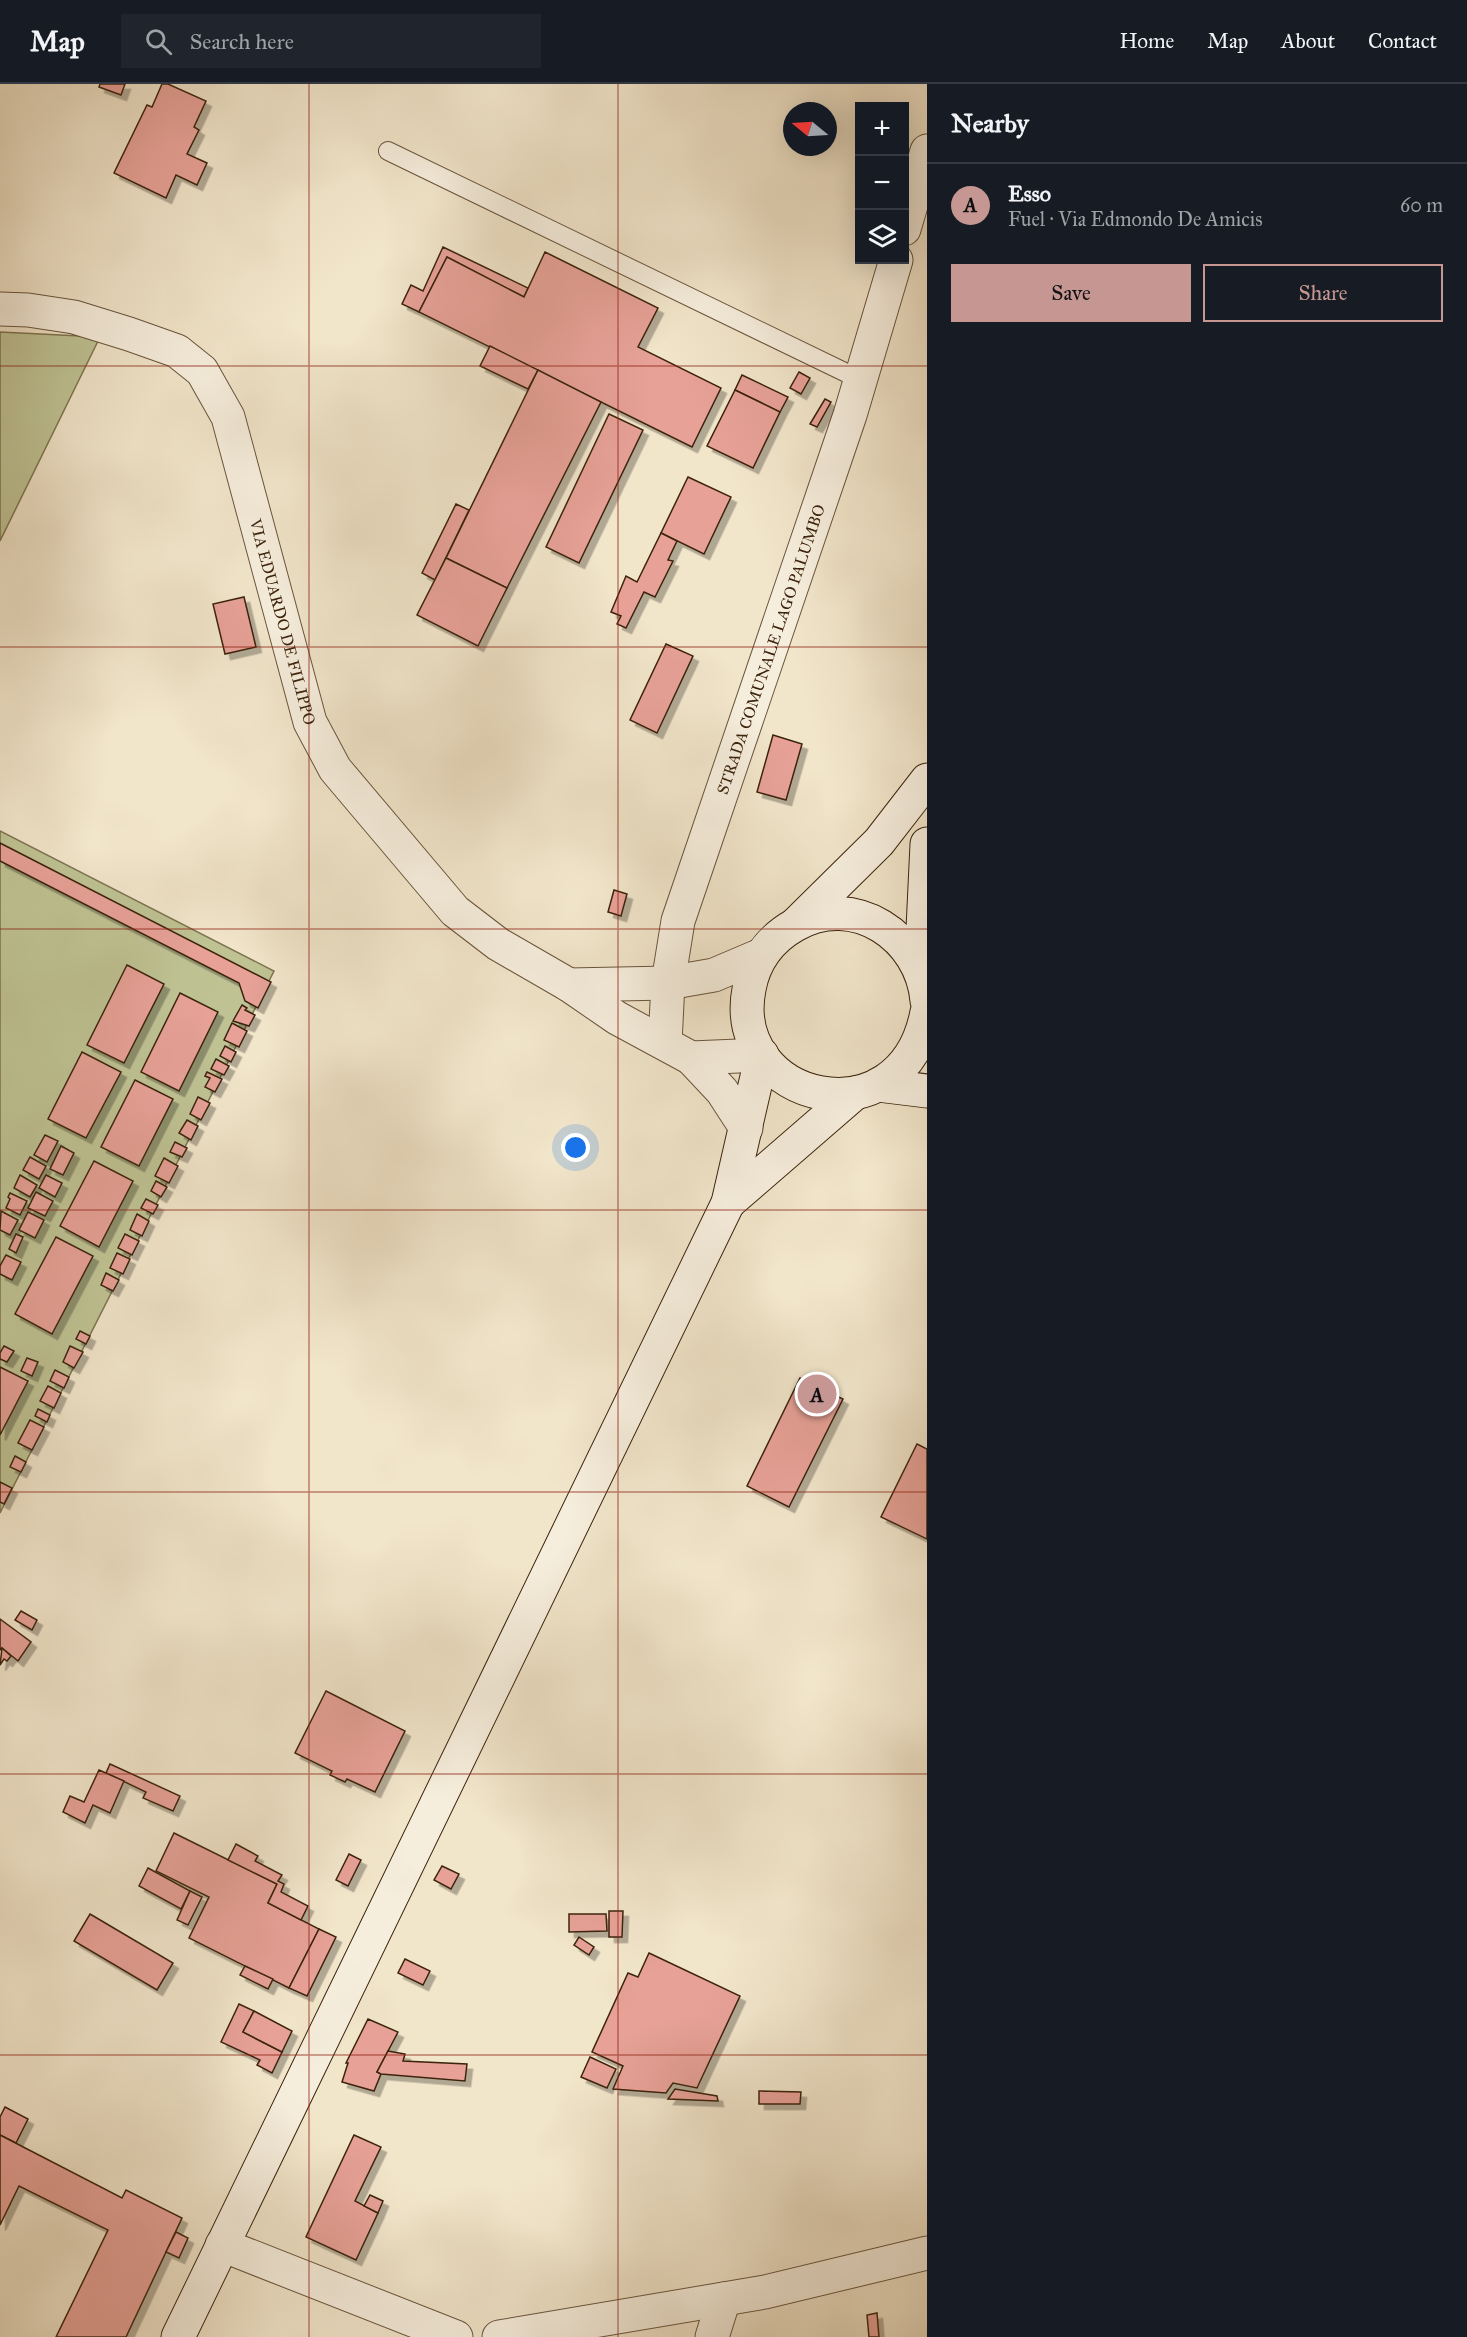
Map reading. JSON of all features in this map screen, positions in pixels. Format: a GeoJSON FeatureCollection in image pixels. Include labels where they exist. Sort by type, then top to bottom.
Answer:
{"type":"FeatureCollection","features":[{"type":"Feature","properties":{"kind":"street"},"geometry":{"type":"LineString","coordinates":[[909,212],[927,151]]}},
{"type":"Feature","properties":{"kind":"street","name":"STRADA COMUNALE LAGO PALUMBO"},"geometry":{"type":"LineString","coordinates":[[678,1050],[668,983],[678,921],[861,380],[895,264]]}},
{"type":"Feature","properties":{"kind":"street","name":"VIA EDUARDO DE FILIPPO"},"geometry":{"type":"LineString","coordinates":[[0,309],[28,310],[74,318],[129,334],[177,351],[202,372],[228,417],[310,722],[335,769],[455,911],[498,944],[569,985],[617,1018],[678,1050]]}},
{"type":"Feature","properties":{"kind":"street"},"geometry":{"type":"LineString","coordinates":[[927,780],[879,842],[796,924],[777,937],[761,955],[751,977],[747,1000],[748,1024],[762,1055],[770,1066],[788,1081],[809,1091],[832,1095],[867,1089],[927,1091]]}},
{"type":"Feature","properties":{"kind":"street"},"geometry":{"type":"LineString","coordinates":[[728,1203],[867,1089],[898,1072],[913,1054],[923,1033],[926,991],[927,844]]}},
{"type":"Feature","properties":{"kind":"street"},"geometry":{"type":"LineString","coordinates":[[796,924],[818,916],[842,914],[865,918],[886,929],[904,944],[926,991]]}},
{"type":"Feature","properties":{"kind":"street"},"geometry":{"type":"LineString","coordinates":[[569,985],[668,983],[714,975],[761,955]]}},
{"type":"Feature","properties":{"kind":"street"},"geometry":{"type":"LineString","coordinates":[[678,1050],[762,1055]]}},
{"type":"Feature","properties":{"kind":"street"},"geometry":{"type":"LineString","coordinates":[[678,1050],[722,1091],[746,1128]]}},
{"type":"Feature","properties":{"kind":"street"},"geometry":{"type":"LineString","coordinates":[[178,2337],[728,1203],[762,1055]]}},
{"type":"Feature","properties":{"kind":"street"},"geometry":{"type":"LineString","coordinates":[[222,2245],[456,2337]]}},
{"type":"Feature","properties":{"kind":"street"},"geometry":{"type":"LineString","coordinates":[[499,2337],[765,2292],[927,2253]]}},
{"type":"Feature","properties":{"kind":"street"},"geometry":{"type":"LineString","coordinates":[[712,2337],[724,2299]]}},
{"type":"Feature","properties":{"kind":"lane"},"geometry":{"type":"LineString","coordinates":[[388,151],[861,380]]}},
{"type":"Feature","properties":{"kind":"green space"},"geometry":{"type":"Polygon","coordinates":[[[0,332],[100,337],[0,541],[0,332]]]}},
{"type":"Feature","properties":{"kind":"green space"},"geometry":{"type":"Polygon","coordinates":[[[0,831],[274,971],[0,1513],[0,831]]]}},
{"type":"Feature","properties":{"kind":"building"},"geometry":{"type":"Polygon","coordinates":[[[100,84],[125,84],[121,95],[99,87],[100,84]]]}},
{"type":"Feature","properties":{"kind":"building"},"geometry":{"type":"Polygon","coordinates":[[[162,84],[168,84],[206,101],[194,127],[199,130],[187,154],[207,163],[197,185],[176,175],[166,198],[114,173],[147,105],[152,107],[162,84]]]}},
{"type":"Feature","properties":{"kind":"building"},"geometry":{"type":"Polygon","coordinates":[[[443,247],[528,288],[524,297],[447,257],[419,312],[402,304],[411,285],[423,291],[443,247]]]}},
{"type":"Feature","properties":{"kind":"building"},"geometry":{"type":"Polygon","coordinates":[[[545,252],[658,308],[638,347],[721,388],[692,447],[419,312],[447,257],[524,297],[545,252]]]}},
{"type":"Feature","properties":{"kind":"building"},"geometry":{"type":"Polygon","coordinates":[[[490,346],[538,370],[528,389],[480,366],[490,346]]]}},
{"type":"Feature","properties":{"kind":"building"},"geometry":{"type":"Polygon","coordinates":[[[538,370],[601,402],[507,588],[446,558],[538,370]]]}},
{"type":"Feature","properties":{"kind":"building"},"geometry":{"type":"Polygon","coordinates":[[[799,372],[810,378],[801,394],[790,388],[799,372]]]}},
{"type":"Feature","properties":{"kind":"building"},"geometry":{"type":"Polygon","coordinates":[[[742,375],[788,397],[780,412],[735,390],[742,375]]]}},
{"type":"Feature","properties":{"kind":"building"},"geometry":{"type":"Polygon","coordinates":[[[735,390],[780,412],[753,468],[707,446],[735,390]]]}},
{"type":"Feature","properties":{"kind":"building"},"geometry":{"type":"Polygon","coordinates":[[[825,399],[831,402],[817,427],[810,424],[825,399]]]}},
{"type":"Feature","properties":{"kind":"building"},"geometry":{"type":"Polygon","coordinates":[[[609,414],[643,430],[579,563],[546,547],[609,414]]]}},
{"type":"Feature","properties":{"kind":"building"},"geometry":{"type":"Polygon","coordinates":[[[688,477],[731,497],[704,554],[661,533],[688,477]]]}},
{"type":"Feature","properties":{"kind":"building"},"geometry":{"type":"Polygon","coordinates":[[[456,504],[469,510],[435,580],[422,573],[456,504]]]}},
{"type":"Feature","properties":{"kind":"building"},"geometry":{"type":"Polygon","coordinates":[[[661,533],[677,541],[668,560],[673,561],[655,597],[644,592],[626,628],[617,624],[621,616],[611,612],[626,576],[637,582],[661,533]]]}},
{"type":"Feature","properties":{"kind":"building"},"geometry":{"type":"Polygon","coordinates":[[[446,558],[507,588],[478,646],[417,615],[446,558]]]}},
{"type":"Feature","properties":{"kind":"building"},"geometry":{"type":"Polygon","coordinates":[[[244,597],[256,647],[225,654],[213,604],[244,597]]]}},
{"type":"Feature","properties":{"kind":"building"},"geometry":{"type":"Polygon","coordinates":[[[666,644],[693,656],[657,733],[630,720],[666,644]]]}},
{"type":"Feature","properties":{"kind":"building"},"geometry":{"type":"Polygon","coordinates":[[[773,735],[802,744],[786,800],[757,792],[773,735]]]}},
{"type":"Feature","properties":{"kind":"building"},"geometry":{"type":"Polygon","coordinates":[[[0,843],[271,982],[258,1008],[245,1001],[239,983],[0,861],[0,843]]]}},
{"type":"Feature","properties":{"kind":"building"},"geometry":{"type":"Polygon","coordinates":[[[614,890],[627,894],[621,916],[608,912],[614,890]]]}},
{"type":"Feature","properties":{"kind":"building"},"geometry":{"type":"Polygon","coordinates":[[[127,965],[164,984],[124,1063],[87,1045],[127,965]]]}},
{"type":"Feature","properties":{"kind":"building"},"geometry":{"type":"Polygon","coordinates":[[[180,993],[218,1012],[179,1091],[141,1072],[180,993]]]}},
{"type":"Feature","properties":{"kind":"building"},"geometry":{"type":"Polygon","coordinates":[[[242,1005],[247,1008],[245,1010],[255,1015],[249,1026],[233,1021],[242,1005]]]}},
{"type":"Feature","properties":{"kind":"building"},"geometry":{"type":"Polygon","coordinates":[[[232,1023],[247,1031],[239,1047],[224,1040],[232,1023]]]}},
{"type":"Feature","properties":{"kind":"building"},"geometry":{"type":"Polygon","coordinates":[[[225,1046],[236,1052],[231,1062],[220,1056],[225,1046]]]}},
{"type":"Feature","properties":{"kind":"building"},"geometry":{"type":"Polygon","coordinates":[[[82,1052],[121,1072],[86,1138],[48,1119],[82,1052]]]}},
{"type":"Feature","properties":{"kind":"building"},"geometry":{"type":"Polygon","coordinates":[[[216,1059],[229,1066],[224,1075],[211,1069],[216,1059]]]}},
{"type":"Feature","properties":{"kind":"building"},"geometry":{"type":"Polygon","coordinates":[[[207,1072],[222,1079],[215,1092],[205,1087],[210,1078],[205,1076],[207,1072]]]}},
{"type":"Feature","properties":{"kind":"building"},"geometry":{"type":"Polygon","coordinates":[[[135,1080],[173,1099],[139,1166],[101,1147],[135,1080]]]}},
{"type":"Feature","properties":{"kind":"building"},"geometry":{"type":"Polygon","coordinates":[[[198,1097],[210,1103],[201,1120],[190,1114],[198,1097]]]}},
{"type":"Feature","properties":{"kind":"building"},"geometry":{"type":"Polygon","coordinates":[[[187,1120],[198,1126],[191,1140],[179,1133],[187,1120]]]}},
{"type":"Feature","properties":{"kind":"building"},"geometry":{"type":"Polygon","coordinates":[[[45,1135],[58,1141],[47,1162],[34,1155],[45,1135]]]}},
{"type":"Feature","properties":{"kind":"building"},"geometry":{"type":"Polygon","coordinates":[[[175,1142],[187,1148],[182,1157],[170,1152],[175,1142]]]}},
{"type":"Feature","properties":{"kind":"building"},"geometry":{"type":"Polygon","coordinates":[[[61,1146],[74,1153],[63,1175],[50,1169],[61,1146]]]}},
{"type":"Feature","properties":{"kind":"building"},"geometry":{"type":"Polygon","coordinates":[[[30,1157],[46,1166],[39,1179],[23,1170],[30,1157]]]}},
{"type":"Feature","properties":{"kind":"building"},"geometry":{"type":"Polygon","coordinates":[[[164,1158],[178,1166],[169,1183],[155,1176],[164,1158]]]}},
{"type":"Feature","properties":{"kind":"building"},"geometry":{"type":"Polygon","coordinates":[[[94,1161],[133,1181],[99,1247],[60,1226],[94,1161]]]}},
{"type":"Feature","properties":{"kind":"building"},"geometry":{"type":"Polygon","coordinates":[[[20,1175],[37,1185],[30,1197],[14,1188],[20,1175]]]}},
{"type":"Feature","properties":{"kind":"building"},"geometry":{"type":"Polygon","coordinates":[[[46,1175],[62,1183],[55,1197],[39,1188],[46,1175]]]}},
{"type":"Feature","properties":{"kind":"building"},"geometry":{"type":"Polygon","coordinates":[[[156,1181],[167,1187],[161,1197],[151,1191],[156,1181]]]}},
{"type":"Feature","properties":{"kind":"building"},"geometry":{"type":"Polygon","coordinates":[[[36,1192],[53,1201],[45,1216],[28,1208],[36,1192]]]}},
{"type":"Feature","properties":{"kind":"building"},"geometry":{"type":"Polygon","coordinates":[[[10,1193],[27,1201],[20,1215],[6,1208],[10,1193]]]}},
{"type":"Feature","properties":{"kind":"building"},"geometry":{"type":"Polygon","coordinates":[[[146,1199],[158,1205],[153,1214],[141,1208],[146,1199]]]}},
{"type":"Feature","properties":{"kind":"building"},"geometry":{"type":"Polygon","coordinates":[[[1,1211],[18,1220],[10,1235],[0,1230],[1,1211]]]}},
{"type":"Feature","properties":{"kind":"building"},"geometry":{"type":"Polygon","coordinates":[[[28,1212],[44,1220],[35,1238],[19,1230],[28,1212]]]}},
{"type":"Feature","properties":{"kind":"building"},"geometry":{"type":"Polygon","coordinates":[[[137,1214],[149,1221],[142,1236],[130,1230],[137,1214]]]}},
{"type":"Feature","properties":{"kind":"building"},"geometry":{"type":"Polygon","coordinates":[[[16,1234],[23,1237],[16,1253],[9,1249],[16,1234]]]}},
{"type":"Feature","properties":{"kind":"building"},"geometry":{"type":"Polygon","coordinates":[[[125,1234],[139,1241],[132,1255],[118,1248],[125,1234]]]}},
{"type":"Feature","properties":{"kind":"building"},"geometry":{"type":"Polygon","coordinates":[[[56,1237],[93,1256],[52,1334],[15,1314],[56,1237]]]}},
{"type":"Feature","properties":{"kind":"building"},"geometry":{"type":"Polygon","coordinates":[[[117,1253],[130,1259],[123,1274],[110,1268],[117,1253]]]}},
{"type":"Feature","properties":{"kind":"building"},"geometry":{"type":"Polygon","coordinates":[[[6,1255],[21,1262],[12,1280],[0,1274],[0,1266],[6,1255]]]}},
{"type":"Feature","properties":{"kind":"building"},"geometry":{"type":"Polygon","coordinates":[[[106,1273],[119,1280],[113,1291],[101,1285],[106,1273]]]}},
{"type":"Feature","properties":{"kind":"building"},"geometry":{"type":"Polygon","coordinates":[[[80,1331],[90,1336],[86,1344],[76,1339],[80,1331]]]}},
{"type":"Feature","properties":{"kind":"building"},"geometry":{"type":"Polygon","coordinates":[[[4,1346],[14,1351],[7,1362],[0,1359],[4,1346]]]}},
{"type":"Feature","properties":{"kind":"building"},"geometry":{"type":"Polygon","coordinates":[[[70,1346],[83,1352],[74,1368],[63,1362],[70,1346]]]}},
{"type":"Feature","properties":{"kind":"building"},"geometry":{"type":"Polygon","coordinates":[[[27,1358],[38,1362],[32,1376],[21,1371],[27,1358]]]}},
{"type":"Feature","properties":{"kind":"building"},"geometry":{"type":"Polygon","coordinates":[[[0,1367],[28,1381],[0,1435],[0,1367]]]}},
{"type":"Feature","properties":{"kind":"building"},"geometry":{"type":"Polygon","coordinates":[[[55,1370],[69,1377],[64,1388],[50,1381],[55,1370]]]}},
{"type":"Feature","properties":{"kind":"building"},"geometry":{"type":"Polygon","coordinates":[[[800,1378],[843,1399],[789,1507],[747,1486],[800,1378]]]}},
{"type":"Feature","properties":{"kind":"building"},"geometry":{"type":"Polygon","coordinates":[[[48,1386],[61,1393],[54,1408],[40,1401],[48,1386]]]}},
{"type":"Feature","properties":{"kind":"building"},"geometry":{"type":"Polygon","coordinates":[[[38,1409],[50,1415],[47,1422],[35,1416],[38,1409]]]}},
{"type":"Feature","properties":{"kind":"building"},"geometry":{"type":"Polygon","coordinates":[[[30,1420],[44,1427],[32,1450],[18,1443],[30,1420]]]}},
{"type":"Feature","properties":{"kind":"building"},"geometry":{"type":"Polygon","coordinates":[[[917,1444],[927,1449],[927,1539],[881,1517],[917,1444]]]}},
{"type":"Feature","properties":{"kind":"building"},"geometry":{"type":"Polygon","coordinates":[[[15,1456],[26,1462],[21,1472],[10,1467],[15,1456]]]}},
{"type":"Feature","properties":{"kind":"building"},"geometry":{"type":"Polygon","coordinates":[[[0,1482],[12,1488],[4,1504],[0,1502],[0,1482]]]}},
{"type":"Feature","properties":{"kind":"building"},"geometry":{"type":"Polygon","coordinates":[[[21,1611],[37,1620],[32,1630],[15,1620],[21,1611]]]}},
{"type":"Feature","properties":{"kind":"building"},"geometry":{"type":"Polygon","coordinates":[[[0,1619],[31,1642],[18,1661],[2,1648],[0,1650],[0,1619]]]}},
{"type":"Feature","properties":{"kind":"building"},"geometry":{"type":"Polygon","coordinates":[[[2,1648],[11,1656],[7,1661],[4,1659],[0,1665],[2,1648]]]}},
{"type":"Feature","properties":{"kind":"building"},"geometry":{"type":"Polygon","coordinates":[[[326,1691],[405,1731],[375,1792],[347,1779],[345,1782],[330,1775],[332,1771],[295,1753],[326,1691]]]}},
{"type":"Feature","properties":{"kind":"building"},"geometry":{"type":"Polygon","coordinates":[[[110,1764],[180,1796],[173,1811],[143,1798],[146,1792],[106,1773],[110,1764]]]}},
{"type":"Feature","properties":{"kind":"building"},"geometry":{"type":"Polygon","coordinates":[[[99,1770],[124,1781],[110,1813],[93,1805],[85,1823],[63,1812],[70,1796],[84,1802],[99,1770]]]}},
{"type":"Feature","properties":{"kind":"building"},"geometry":{"type":"Polygon","coordinates":[[[174,1833],[277,1884],[268,1903],[319,1929],[289,1988],[189,1938],[209,1897],[156,1871],[174,1833]]]}},
{"type":"Feature","properties":{"kind":"building"},"geometry":{"type":"Polygon","coordinates":[[[236,1844],[258,1856],[255,1861],[282,1875],[278,1881],[284,1884],[281,1892],[308,1906],[301,1920],[268,1903],[277,1884],[228,1860],[236,1844]]]}},
{"type":"Feature","properties":{"kind":"building"},"geometry":{"type":"Polygon","coordinates":[[[349,1854],[361,1860],[348,1886],[336,1880],[349,1854]]]}},
{"type":"Feature","properties":{"kind":"building"},"geometry":{"type":"Polygon","coordinates":[[[442,1866],[459,1874],[451,1889],[434,1880],[442,1866]]]}},
{"type":"Feature","properties":{"kind":"building"},"geometry":{"type":"Polygon","coordinates":[[[148,1868],[190,1891],[181,1909],[139,1886],[148,1868]]]}},
{"type":"Feature","properties":{"kind":"building"},"geometry":{"type":"Polygon","coordinates":[[[190,1891],[202,1897],[188,1925],[177,1920],[190,1891]]]}},
{"type":"Feature","properties":{"kind":"building"},"geometry":{"type":"Polygon","coordinates":[[[609,1911],[623,1911],[622,1937],[609,1937],[609,1911]]]}},
{"type":"Feature","properties":{"kind":"building"},"geometry":{"type":"Polygon","coordinates":[[[90,1914],[173,1963],[157,1990],[74,1941],[90,1914]]]}},
{"type":"Feature","properties":{"kind":"building"},"geometry":{"type":"Polygon","coordinates":[[[569,1914],[606,1914],[607,1931],[569,1932],[569,1914]]]}},
{"type":"Feature","properties":{"kind":"building"},"geometry":{"type":"Polygon","coordinates":[[[319,1929],[336,1937],[307,1996],[289,1988],[319,1929]]]}},
{"type":"Feature","properties":{"kind":"building"},"geometry":{"type":"Polygon","coordinates":[[[579,1937],[594,1947],[589,1955],[574,1945],[579,1937]]]}},
{"type":"Feature","properties":{"kind":"building"},"geometry":{"type":"Polygon","coordinates":[[[649,1953],[740,1996],[697,2088],[673,2083],[666,2093],[613,2089],[623,2066],[592,2052],[628,1973],[638,1977],[649,1953]]]}},
{"type":"Feature","properties":{"kind":"building"},"geometry":{"type":"Polygon","coordinates":[[[405,1959],[430,1971],[423,1985],[398,1973],[405,1959]]]}},
{"type":"Feature","properties":{"kind":"building"},"geometry":{"type":"Polygon","coordinates":[[[245,1966],[273,1979],[268,1989],[240,1975],[245,1966]]]}},
{"type":"Feature","properties":{"kind":"building"},"geometry":{"type":"Polygon","coordinates":[[[239,2004],[254,2011],[243,2032],[282,2052],[272,2073],[257,2065],[260,2060],[221,2042],[239,2004]]]}},
{"type":"Feature","properties":{"kind":"building"},"geometry":{"type":"Polygon","coordinates":[[[254,2011],[292,2031],[282,2052],[243,2032],[254,2011]]]}},
{"type":"Feature","properties":{"kind":"building"},"geometry":{"type":"Polygon","coordinates":[[[368,2019],[398,2032],[377,2072],[381,2074],[374,2091],[342,2082],[348,2063],[346,2063],[368,2019]]]}},
{"type":"Feature","properties":{"kind":"building"},"geometry":{"type":"Polygon","coordinates":[[[388,2051],[405,2054],[403,2061],[467,2064],[465,2081],[381,2074],[377,2072],[388,2051]]]}},
{"type":"Feature","properties":{"kind":"building"},"geometry":{"type":"Polygon","coordinates":[[[590,2057],[616,2069],[607,2088],[581,2077],[590,2057]]]}},
{"type":"Feature","properties":{"kind":"building"},"geometry":{"type":"Polygon","coordinates":[[[675,2089],[717,2096],[718,2101],[668,2099],[675,2089]]]}},
{"type":"Feature","properties":{"kind":"building"},"geometry":{"type":"Polygon","coordinates":[[[759,2091],[801,2092],[800,2104],[759,2104],[759,2091]]]}},
{"type":"Feature","properties":{"kind":"building"},"geometry":{"type":"Polygon","coordinates":[[[5,2107],[28,2119],[16,2143],[0,2135],[0,2117],[5,2107]]]}},
{"type":"Feature","properties":{"kind":"building"},"geometry":{"type":"Polygon","coordinates":[[[0,2135],[122,2198],[126,2190],[182,2218],[126,2337],[56,2337],[108,2230],[19,2186],[0,2225],[0,2135]]]}},
{"type":"Feature","properties":{"kind":"building"},"geometry":{"type":"Polygon","coordinates":[[[354,2135],[381,2147],[355,2201],[378,2213],[356,2260],[306,2237],[354,2135]]]}},
{"type":"Feature","properties":{"kind":"building"},"geometry":{"type":"Polygon","coordinates":[[[370,2195],[383,2201],[378,2213],[364,2206],[370,2195]]]}},
{"type":"Feature","properties":{"kind":"building"},"geometry":{"type":"Polygon","coordinates":[[[176,2232],[188,2238],[179,2258],[166,2252],[176,2232]]]}},
{"type":"Feature","properties":{"kind":"building"},"geometry":{"type":"Polygon","coordinates":[[[877,2313],[879,2337],[869,2337],[867,2315],[877,2313]]]}},
{"type":"Feature","properties":{"kind":"place","name":"Esso"},"geometry":{"type":"Point","coordinates":[817,1394]}}]}
